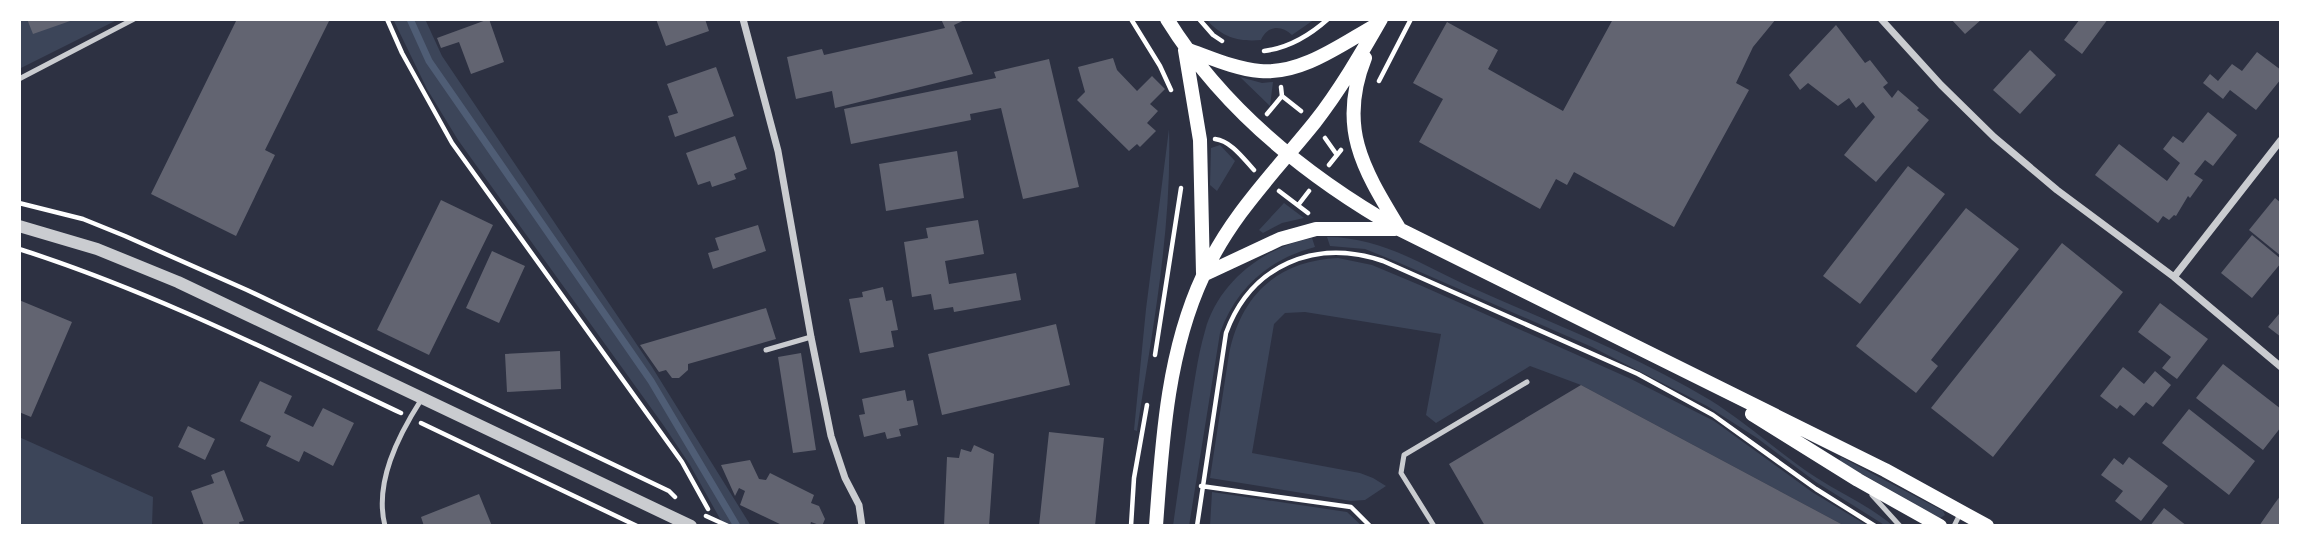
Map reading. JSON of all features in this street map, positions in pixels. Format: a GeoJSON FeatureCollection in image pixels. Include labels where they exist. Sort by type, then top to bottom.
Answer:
{"type":"FeatureCollection","features":[{"type":"Feature","properties":{"kind":"main road"},"geometry":{"type":"LineString","coordinates":[[1167,19],[1185,48],[1257,126],[1330,186],[1399,229],[1885,470],[1987,526]]}},
{"type":"Feature","properties":{"kind":"main road"},"geometry":{"type":"LineString","coordinates":[[1185,48],[1259,71],[1278,70],[1319,57],[1380,22]]}},
{"type":"Feature","properties":{"kind":"main road"},"geometry":{"type":"LineString","coordinates":[[1156,526],[1172,381],[1182,331],[1203,275],[1243,208],[1315,122],[1380,22]]}},
{"type":"Feature","properties":{"kind":"main road"},"geometry":{"type":"LineString","coordinates":[[1380,22],[1360,69],[1354,100],[1356,144],[1364,167],[1399,229]]}},
{"type":"Feature","properties":{"kind":"main road"},"geometry":{"type":"LineString","coordinates":[[1185,48],[1200,140],[1203,275]]}},
{"type":"Feature","properties":{"kind":"main road"},"geometry":{"type":"LineString","coordinates":[[1203,275],[1280,239],[1316,229],[1399,229]]}},
{"type":"Feature","properties":{"kind":"main road"},"geometry":{"type":"LineString","coordinates":[[1689,374],[1858,480],[1940,526]]}},
{"type":"Feature","properties":{"kind":"street"},"geometry":{"type":"LineString","coordinates":[[743,19],[778,151],[831,436],[845,478],[859,505],[862,526]]}},
{"type":"Feature","properties":{"kind":"street"},"geometry":{"type":"LineString","coordinates":[[1881,19],[1941,85],[1994,137],[2057,190],[2174,277],[2281,367]]}},
{"type":"Feature","properties":{"kind":"street"},"geometry":{"type":"LineString","coordinates":[[2174,277],[2281,140]]}},
{"type":"Feature","properties":{"kind":"street"},"geometry":{"type":"LineString","coordinates":[[19,226],[97,248],[178,282],[691,526]]}},
{"type":"Feature","properties":{"kind":"lane"},"geometry":{"type":"LineString","coordinates":[[19,79],[134,19]]}},
{"type":"Feature","properties":{"kind":"lane"},"geometry":{"type":"LineString","coordinates":[[766,350],[811,337]]}},
{"type":"Feature","properties":{"kind":"lane"},"geometry":{"type":"LineString","coordinates":[[1434,526],[1401,473],[1404,455],[1527,382]]}},
{"type":"Feature","properties":{"kind":"lane"},"geometry":{"type":"LineString","coordinates":[[385,526],[380,500],[388,467],[422,397]]}},
{"type":"Feature","properties":{"kind":"lane"},"geometry":{"type":"LineString","coordinates":[[1858,480],[1900,526]]}},
{"type":"Feature","properties":{"kind":"lane"},"geometry":{"type":"LineString","coordinates":[[1954,526],[1961,512]]}},
{"type":"Feature","properties":{"kind":"path"},"geometry":{"type":"LineString","coordinates":[[387,19],[402,53],[452,143],[682,462],[706,512],[728,526]]}},
{"type":"Feature","properties":{"kind":"path"},"geometry":{"type":"LineString","coordinates":[[1131,19],[1160,66],[1173,95]]}},
{"type":"Feature","properties":{"kind":"path"},"geometry":{"type":"LineString","coordinates":[[1199,19],[1213,35],[1226,43]]}},
{"type":"Feature","properties":{"kind":"path"},"geometry":{"type":"LineString","coordinates":[[1257,51],[1278,49],[1297,41],[1328,19]]}},
{"type":"Feature","properties":{"kind":"path"},"geometry":{"type":"LineString","coordinates":[[1374,91],[1411,19]]}},
{"type":"Feature","properties":{"kind":"path"},"geometry":{"type":"LineString","coordinates":[[1278,49],[1282,96],[1315,122],[1336,155]]}},
{"type":"Feature","properties":{"kind":"path"},"geometry":{"type":"LineString","coordinates":[[1155,358],[1183,182]]}},
{"type":"Feature","properties":{"kind":"path"},"geometry":{"type":"LineString","coordinates":[[19,203],[83,219],[247,290],[668,491],[681,504]]}},
{"type":"Feature","properties":{"kind":"path"},"geometry":{"type":"LineString","coordinates":[[19,249],[79,268],[168,304],[637,526]]}},
{"type":"Feature","properties":{"kind":"path"},"geometry":{"type":"LineString","coordinates":[[1197,526],[1217,383],[1231,321],[1245,296],[1267,275],[1296,259],[1324,252],[1365,255],[1383,261],[1638,374],[1713,415],[1816,489],[1875,526]]}},
{"type":"Feature","properties":{"kind":"path"},"geometry":{"type":"LineString","coordinates":[[1131,526],[1134,478],[1148,398]]}},
{"type":"Feature","properties":{"kind":"path"},"geometry":{"type":"LineString","coordinates":[[1201,486],[1351,507],[1370,526]]}},
{"type":"Feature","properties":{"kind":"shaded area"},"geometry":{"type":"Polygon","coordinates":[[[19,19],[119,19],[19,69],[19,19]]]}},
{"type":"Feature","properties":{"kind":"shaded area"},"geometry":{"type":"Polygon","coordinates":[[[393,19],[425,19],[442,56],[652,367],[751,526],[724,526],[690,465],[664,426],[458,140],[427,89],[393,19]]]}},
{"type":"Feature","properties":{"kind":"shaded area"},"geometry":{"type":"Polygon","coordinates":[[[1206,19],[1315,19],[1292,35],[1288,31],[1275,28],[1267,32],[1261,40],[1252,40],[1237,39],[1224,34],[1206,19]]]}},
{"type":"Feature","properties":{"kind":"shaded area"},"geometry":{"type":"Polygon","coordinates":[[[1240,77],[1262,83],[1273,82],[1270,106],[1240,77]]]}},
{"type":"Feature","properties":{"kind":"shaded area"},"geometry":{"type":"Polygon","coordinates":[[[1169,129],[1164,243],[1137,431],[1134,430],[1146,309],[1169,129]]]}},
{"type":"Feature","properties":{"kind":"shaded area"},"geometry":{"type":"Polygon","coordinates":[[[1220,145],[1235,161],[1217,191],[1210,185],[1211,148],[1220,145]]]}},
{"type":"Feature","properties":{"kind":"shaded area"},"geometry":{"type":"Polygon","coordinates":[[[1284,203],[1304,218],[1282,223],[1263,233],[1259,230],[1284,203]]]}},
{"type":"Feature","properties":{"kind":"shaded area"},"geometry":{"type":"Polygon","coordinates":[[[1327,237],[1367,242],[1403,255],[1653,369],[1724,409],[1803,469],[1893,526],[1886,526],[1816,482],[1757,438],[1707,406],[1592,347],[1365,249],[1330,246],[1327,237]]]}},
{"type":"Feature","properties":{"kind":"shaded area"},"geometry":{"type":"Polygon","coordinates":[[[1312,238],[1315,247],[1283,259],[1256,278],[1235,302],[1227,317],[1220,333],[1189,526],[1173,526],[1198,362],[1211,313],[1232,282],[1260,258],[1277,249],[1312,238]]]}},
{"type":"Feature","properties":{"kind":"shaded area"},"geometry":{"type":"Polygon","coordinates":[[[1338,258],[1372,265],[1629,378],[1714,421],[1812,492],[1868,526],[1845,526],[1581,385],[1530,366],[1436,423],[1426,415],[1441,334],[1305,312],[1285,313],[1274,324],[1252,453],[1360,473],[1386,486],[1365,500],[1351,501],[1210,478],[1229,354],[1243,315],[1253,298],[1280,274],[1297,266],[1338,258]]]}},
{"type":"Feature","properties":{"kind":"shaded area"},"geometry":{"type":"Polygon","coordinates":[[[19,437],[153,497],[152,526],[19,526],[19,437]]]}},
{"type":"Feature","properties":{"kind":"shaded area"},"geometry":{"type":"Polygon","coordinates":[[[1841,457],[1943,511],[1945,515],[1940,518],[1839,461],[1841,457]]]}},
{"type":"Feature","properties":{"kind":"shaded area"},"geometry":{"type":"Polygon","coordinates":[[[1212,492],[1347,512],[1362,526],[1210,526],[1212,492]]]}},
{"type":"Feature","properties":{"kind":"building"},"geometry":{"type":"Polygon","coordinates":[[[27,19],[73,19],[73,20],[33,34],[27,19]]]}},
{"type":"Feature","properties":{"kind":"building"},"geometry":{"type":"Polygon","coordinates":[[[237,19],[330,19],[265,150],[275,155],[236,236],[151,194],[237,19]]]}},
{"type":"Feature","properties":{"kind":"building"},"geometry":{"type":"Polygon","coordinates":[[[489,19],[504,62],[471,74],[459,42],[441,48],[437,38],[489,19]]]}},
{"type":"Feature","properties":{"kind":"building"},"geometry":{"type":"Polygon","coordinates":[[[656,19],[705,19],[709,31],[666,46],[656,19]]]}},
{"type":"Feature","properties":{"kind":"building"},"geometry":{"type":"Polygon","coordinates":[[[941,19],[967,19],[954,25],[973,74],[835,108],[832,91],[796,99],[787,57],[822,49],[824,55],[945,28],[941,19]]]}},
{"type":"Feature","properties":{"kind":"building"},"geometry":{"type":"Polygon","coordinates":[[[1613,19],[1776,19],[1753,47],[1736,83],[1749,90],[1674,227],[1574,172],[1567,185],[1556,179],[1540,209],[1419,142],[1443,99],[1413,83],[1447,22],[1498,50],[1488,69],[1563,111],[1613,19]]]}},
{"type":"Feature","properties":{"kind":"building"},"geometry":{"type":"Polygon","coordinates":[[[1951,19],[1982,19],[1965,34],[1951,19]]]}},
{"type":"Feature","properties":{"kind":"building"},"geometry":{"type":"Polygon","coordinates":[[[2080,19],[2108,19],[2082,54],[2064,40],[2080,19]]]}},
{"type":"Feature","properties":{"kind":"building"},"geometry":{"type":"Polygon","coordinates":[[[1836,25],[1865,63],[1870,60],[1888,83],[1883,87],[1892,98],[1898,90],[1929,120],[1876,182],[1844,155],[1875,117],[1863,102],[1856,108],[1849,98],[1838,106],[1808,83],[1800,90],[1789,75],[1836,25]]]}},
{"type":"Feature","properties":{"kind":"building"},"geometry":{"type":"Polygon","coordinates":[[[2030,50],[2056,75],[2020,114],[1993,90],[2030,50]]]}},
{"type":"Feature","properties":{"kind":"building"},"geometry":{"type":"Polygon","coordinates":[[[2257,52],[2281,70],[2281,79],[2256,110],[2230,90],[2223,99],[2203,83],[2210,74],[2218,81],[2232,64],[2242,71],[2257,52]]]}},
{"type":"Feature","properties":{"kind":"building"},"geometry":{"type":"Polygon","coordinates":[[[1113,58],[1117,70],[1137,91],[1152,76],[1165,89],[1150,104],[1158,111],[1147,123],[1156,131],[1140,147],[1137,144],[1129,151],[1077,100],[1085,92],[1078,67],[1113,58]]]}},
{"type":"Feature","properties":{"kind":"building"},"geometry":{"type":"Polygon","coordinates":[[[1049,59],[1079,187],[1023,199],[1001,108],[970,114],[971,120],[851,144],[844,109],[996,78],[994,72],[1049,59]]]}},
{"type":"Feature","properties":{"kind":"building"},"geometry":{"type":"Polygon","coordinates":[[[716,67],[734,116],[675,137],[668,116],[678,113],[667,84],[716,67]]]}},
{"type":"Feature","properties":{"kind":"building"},"geometry":{"type":"Polygon","coordinates":[[[2208,112],[2237,135],[2213,166],[2205,160],[2194,174],[2203,180],[2190,198],[2188,196],[2176,216],[2169,220],[2163,216],[2158,223],[2095,175],[2119,144],[2167,181],[2180,163],[2163,149],[2173,136],[2183,143],[2208,112]]]}},
{"type":"Feature","properties":{"kind":"building"},"geometry":{"type":"Polygon","coordinates":[[[735,136],[747,169],[734,174],[736,179],[712,187],[710,181],[698,185],[686,153],[735,136]]]}},
{"type":"Feature","properties":{"kind":"building"},"geometry":{"type":"Polygon","coordinates":[[[957,151],[964,198],[886,211],[879,164],[957,151]]]}},
{"type":"Feature","properties":{"kind":"building"},"geometry":{"type":"Polygon","coordinates":[[[1908,166],[1945,194],[1860,304],[1823,276],[1908,166]]]}},
{"type":"Feature","properties":{"kind":"building"},"geometry":{"type":"Polygon","coordinates":[[[2275,198],[2281,203],[2281,256],[2249,230],[2275,198]]]}},
{"type":"Feature","properties":{"kind":"building"},"geometry":{"type":"Polygon","coordinates":[[[441,200],[493,225],[429,355],[377,330],[441,200]]]}},
{"type":"Feature","properties":{"kind":"building"},"geometry":{"type":"Polygon","coordinates":[[[1966,208],[2019,249],[1931,360],[1938,366],[1916,393],[1856,346],[1966,208]]]}},
{"type":"Feature","properties":{"kind":"building"},"geometry":{"type":"Polygon","coordinates":[[[978,220],[984,254],[945,261],[949,284],[1016,273],[1021,300],[954,312],[953,307],[934,310],[931,294],[912,297],[904,242],[928,238],[926,228],[978,220]]]}},
{"type":"Feature","properties":{"kind":"building"},"geometry":{"type":"Polygon","coordinates":[[[758,225],[766,251],[713,269],[708,253],[719,250],[715,238],[758,225]]]}},
{"type":"Feature","properties":{"kind":"building"},"geometry":{"type":"Polygon","coordinates":[[[2252,235],[2281,259],[2281,263],[2252,298],[2221,273],[2252,235]]]}},
{"type":"Feature","properties":{"kind":"building"},"geometry":{"type":"Polygon","coordinates":[[[2062,243],[2123,292],[1993,457],[1931,408],[2062,243]]]}},
{"type":"Feature","properties":{"kind":"building"},"geometry":{"type":"Polygon","coordinates":[[[492,251],[525,266],[499,323],[466,308],[492,251]]]}},
{"type":"Feature","properties":{"kind":"building"},"geometry":{"type":"Polygon","coordinates":[[[883,287],[886,301],[892,300],[898,330],[891,331],[894,347],[860,353],[849,299],[863,297],[862,292],[883,287]]]}},
{"type":"Feature","properties":{"kind":"building"},"geometry":{"type":"Polygon","coordinates":[[[19,300],[72,322],[31,417],[19,412],[19,300]]]}},
{"type":"Feature","properties":{"kind":"building"},"geometry":{"type":"Polygon","coordinates":[[[2160,303],[2208,339],[2177,379],[2162,368],[2171,357],[2138,332],[2160,303]]]}},
{"type":"Feature","properties":{"kind":"building"},"geometry":{"type":"Polygon","coordinates":[[[766,308],[776,339],[688,364],[688,370],[679,378],[672,378],[666,370],[659,372],[640,345],[766,308]]]}},
{"type":"Feature","properties":{"kind":"building"},"geometry":{"type":"Polygon","coordinates":[[[2281,315],[2281,337],[2268,327],[2281,315]]]}},
{"type":"Feature","properties":{"kind":"building"},"geometry":{"type":"Polygon","coordinates":[[[1056,324],[1070,385],[942,415],[928,354],[1056,324]]]}},
{"type":"Feature","properties":{"kind":"building"},"geometry":{"type":"Polygon","coordinates":[[[560,351],[561,389],[507,392],[505,354],[560,351]]]}},
{"type":"Feature","properties":{"kind":"building"},"geometry":{"type":"Polygon","coordinates":[[[801,353],[816,450],[793,453],[778,357],[801,353]]]}},
{"type":"Feature","properties":{"kind":"building"},"geometry":{"type":"Polygon","coordinates":[[[2223,364],[2281,409],[2281,427],[2263,450],[2196,398],[2223,364]]]}},
{"type":"Feature","properties":{"kind":"building"},"geometry":{"type":"Polygon","coordinates":[[[2123,367],[2144,384],[2155,371],[2171,385],[2153,407],[2146,402],[2134,416],[2120,405],[2117,409],[2100,396],[2123,367]]]}},
{"type":"Feature","properties":{"kind":"building"},"geometry":{"type":"Polygon","coordinates":[[[260,381],[292,396],[284,413],[313,427],[323,408],[354,423],[333,466],[304,451],[299,462],[266,446],[271,436],[240,421],[260,381]]]}},
{"type":"Feature","properties":{"kind":"building"},"geometry":{"type":"Polygon","coordinates":[[[1581,385],[1845,526],[1485,526],[1449,464],[1581,385]]]}},
{"type":"Feature","properties":{"kind":"building"},"geometry":{"type":"Polygon","coordinates":[[[905,390],[907,401],[913,400],[918,425],[899,429],[901,436],[887,439],[885,432],[864,437],[859,415],[865,414],[862,399],[905,390]]]}},
{"type":"Feature","properties":{"kind":"building"},"geometry":{"type":"Polygon","coordinates":[[[2189,409],[2255,461],[2229,495],[2162,443],[2189,409]]]}},
{"type":"Feature","properties":{"kind":"building"},"geometry":{"type":"Polygon","coordinates":[[[188,426],[215,439],[205,460],[178,447],[188,426]]]}},
{"type":"Feature","properties":{"kind":"building"},"geometry":{"type":"Polygon","coordinates":[[[1049,432],[1104,438],[1095,526],[1039,526],[1049,432]]]}},
{"type":"Feature","properties":{"kind":"building"},"geometry":{"type":"Polygon","coordinates":[[[974,445],[994,454],[989,526],[944,526],[947,457],[959,458],[961,449],[971,452],[974,445]]]}},
{"type":"Feature","properties":{"kind":"building"},"geometry":{"type":"Polygon","coordinates":[[[2129,457],[2168,486],[2141,521],[2115,501],[2123,491],[2101,475],[2114,458],[2123,465],[2129,457]]]}},
{"type":"Feature","properties":{"kind":"building"},"geometry":{"type":"Polygon","coordinates":[[[750,460],[759,479],[766,480],[770,473],[814,495],[811,503],[819,506],[825,519],[822,526],[811,522],[810,526],[784,526],[740,505],[745,491],[739,488],[735,496],[721,465],[750,460]]]}},
{"type":"Feature","properties":{"kind":"building"},"geometry":{"type":"Polygon","coordinates":[[[224,470],[244,521],[239,522],[240,526],[204,526],[191,491],[214,483],[211,475],[224,470]]]}},
{"type":"Feature","properties":{"kind":"building"},"geometry":{"type":"Polygon","coordinates":[[[479,494],[492,526],[424,526],[421,517],[479,494]]]}},
{"type":"Feature","properties":{"kind":"building"},"geometry":{"type":"Polygon","coordinates":[[[2281,495],[2281,526],[2259,526],[2275,503],[2281,495]]]}},
{"type":"Feature","properties":{"kind":"building"},"geometry":{"type":"Polygon","coordinates":[[[2164,508],[2187,526],[2150,526],[2164,508]]]}},
{"type":"Feature","properties":{"kind":"waterway"},"geometry":{"type":"LineString","coordinates":[[410,19],[429,61],[651,381],[737,526]]}}]}
